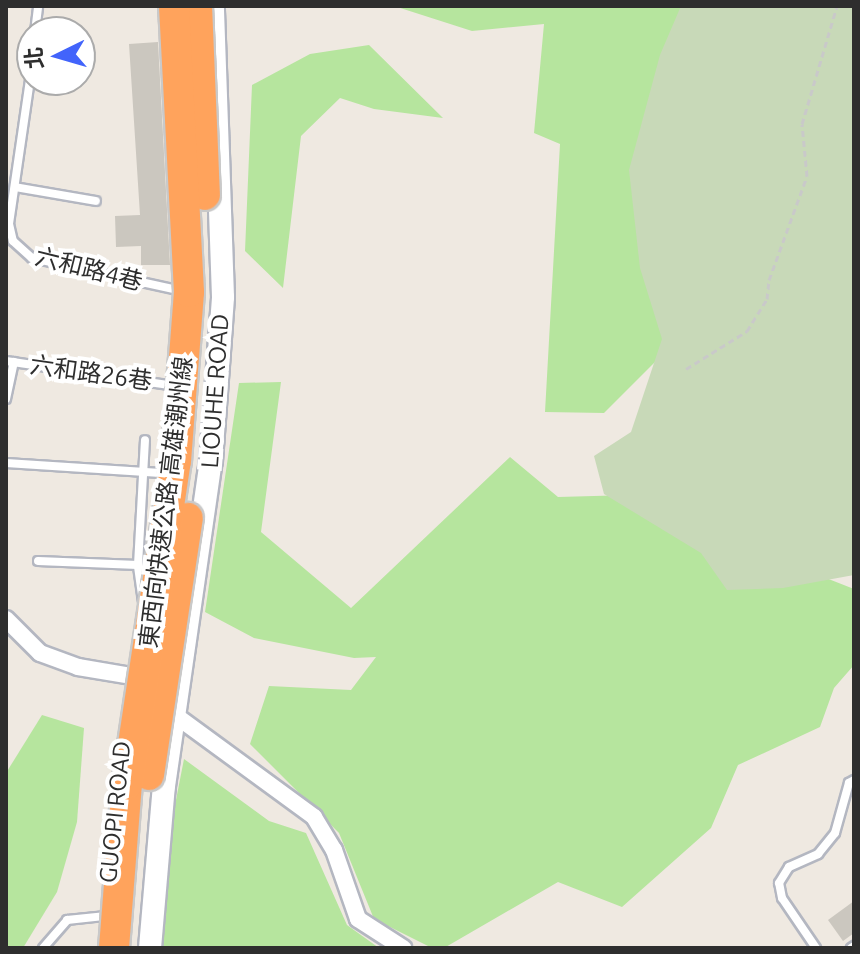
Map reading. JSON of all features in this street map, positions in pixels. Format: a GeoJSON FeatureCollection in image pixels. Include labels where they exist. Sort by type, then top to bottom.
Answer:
{"type":"FeatureCollection","features":[{"type":"Feature","properties":{"kind":"highway","name":"東西向快速公路 高雄潮州線"},"geometry":{"type":"LineString","coordinates":[[114,948],[127,784],[176,461],[189,292],[174,6]]}},
{"type":"Feature","properties":{"kind":"highway","name":"東西向快速公路 高雄潮州線"},"geometry":{"type":"LineString","coordinates":[[134,948],[148,785],[195,461],[206,310],[197,6]]}},
{"type":"Feature","properties":{"kind":"main road","name":"LIOUHE ROAD"},"geometry":{"type":"LineString","coordinates":[[132,676],[143,605],[151,473],[169,385],[177,290],[163,6]]}},
{"type":"Feature","properties":{"kind":"main road","name":"LIOUHE ROAD"},"geometry":{"type":"LineString","coordinates":[[175,715],[211,461],[223,297],[213,6]]}},
{"type":"Feature","properties":{"kind":"main road","name":"GUOPI ROAD"},"geometry":{"type":"LineString","coordinates":[[104,948],[104,916],[132,676]]}},
{"type":"Feature","properties":{"kind":"main road","name":"GUOPI ROAD"},"geometry":{"type":"LineString","coordinates":[[150,948],[175,715]]}},
{"type":"Feature","properties":{"kind":"street"},"geometry":{"type":"LineString","coordinates":[[6,619],[40,653],[132,676],[175,715],[273,782],[314,817],[334,850],[358,919],[403,948]]}},
{"type":"Feature","properties":{"kind":"lane","name":"六和路4巷"},"geometry":{"type":"LineString","coordinates":[[28,96],[10,232],[32,258],[177,290]]}},
{"type":"Feature","properties":{"kind":"lane"},"geometry":{"type":"LineString","coordinates":[[15,187],[96,201]]}},
{"type":"Feature","properties":{"kind":"lane","name":"六和路26巷"},"geometry":{"type":"LineString","coordinates":[[6,399],[10,362],[169,385]]}},
{"type":"Feature","properties":{"kind":"lane"},"geometry":{"type":"LineString","coordinates":[[143,605],[138,565],[151,473],[145,440]]}},
{"type":"Feature","properties":{"kind":"lane"},"geometry":{"type":"LineString","coordinates":[[6,463],[151,473]]}},
{"type":"Feature","properties":{"kind":"lane"},"geometry":{"type":"LineString","coordinates":[[38,561],[138,565]]}},
{"type":"Feature","properties":{"kind":"lane"},"geometry":{"type":"LineString","coordinates":[[816,948],[782,898],[779,883],[789,867],[818,854],[835,833],[849,783],[854,780]]}},
{"type":"Feature","properties":{"kind":"lane"},"geometry":{"type":"LineString","coordinates":[[43,948],[67,920],[104,916]]}},
{"type":"Feature","properties":{"kind":"path"},"geometry":{"type":"LineString","coordinates":[[686,369],[747,331],[767,299],[769,280],[807,176],[802,124],[837,6]]}},
{"type":"Feature","properties":{"kind":"green space"},"geometry":{"type":"Polygon","coordinates":[[[394,6],[734,6],[676,341],[604,413],[545,412],[560,144],[534,133],[544,24],[472,31],[394,6]]]}},
{"type":"Feature","properties":{"kind":"green space"},"geometry":{"type":"Polygon","coordinates":[[[681,6],[854,6],[854,575],[783,588],[727,590],[701,553],[604,494],[594,456],[631,432],[662,339],[640,268],[629,170],[660,55],[681,6]]]}},
{"type":"Feature","properties":{"kind":"green space"},"geometry":{"type":"Polygon","coordinates":[[[369,45],[443,118],[374,109],[340,98],[301,136],[283,288],[245,251],[252,85],[310,54],[369,45]]]}},
{"type":"Feature","properties":{"kind":"green space"},"geometry":{"type":"Polygon","coordinates":[[[281,382],[261,532],[351,608],[510,457],[558,497],[666,494],[775,558],[854,589],[854,665],[834,688],[820,727],[738,765],[711,828],[622,907],[558,882],[444,948],[432,948],[374,919],[339,833],[250,744],[269,686],[351,690],[376,657],[354,658],[254,638],[205,612],[239,383],[281,382]]]}},
{"type":"Feature","properties":{"kind":"green space"},"geometry":{"type":"Polygon","coordinates":[[[42,715],[84,728],[77,822],[57,892],[23,948],[6,948],[6,773],[42,715]]]}},
{"type":"Feature","properties":{"kind":"green space"},"geometry":{"type":"Polygon","coordinates":[[[184,759],[269,821],[306,833],[347,925],[379,948],[159,948],[167,846],[184,759]]]}},
{"type":"Feature","properties":{"kind":"building"},"geometry":{"type":"Polygon","coordinates":[[[158,42],[170,265],[141,265],[141,246],[116,247],[115,216],[140,215],[129,44],[158,42]]]}},
{"type":"Feature","properties":{"kind":"building"},"geometry":{"type":"Polygon","coordinates":[[[854,901],[854,933],[843,941],[828,920],[854,901]]]}}]}
